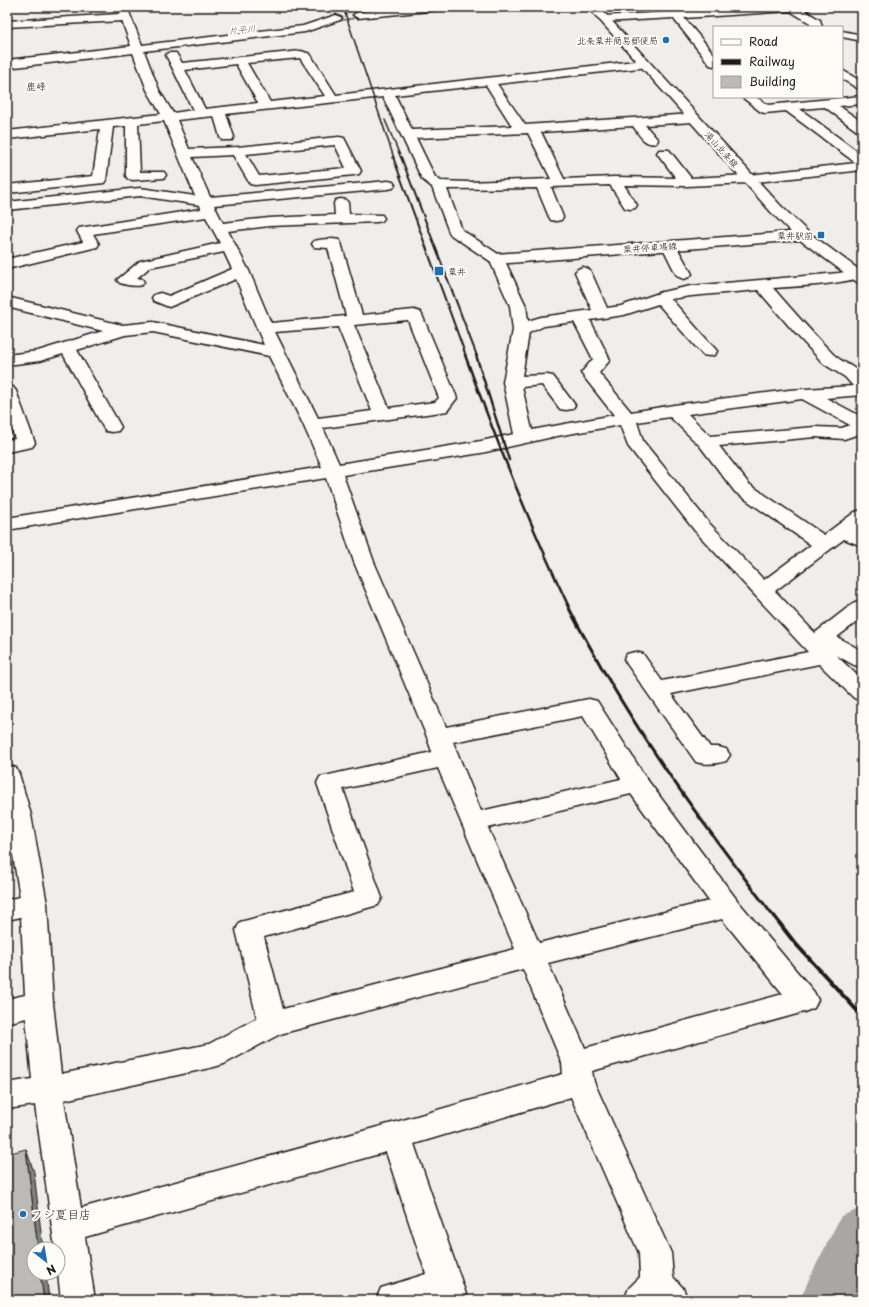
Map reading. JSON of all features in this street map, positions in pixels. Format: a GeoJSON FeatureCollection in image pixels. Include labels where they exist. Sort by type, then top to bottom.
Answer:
{"type":"FeatureCollection","features":[{"type":"Feature","properties":{"kind":"street"},"geometry":{"type":"LineString","coordinates":[[358,15],[440,7]]}},
{"type":"Feature","properties":{"kind":"street","name":"湯山北条線"},"geometry":{"type":"LineString","coordinates":[[593,7],[776,209],[803,235],[842,265],[860,272]]}},
{"type":"Feature","properties":{"kind":"street"},"geometry":{"type":"LineString","coordinates":[[792,7],[816,22],[816,26]]}},
{"type":"Feature","properties":{"kind":"street"},"geometry":{"type":"LineString","coordinates":[[604,19],[680,12],[806,7]]}},
{"type":"Feature","properties":{"kind":"street"},"geometry":{"type":"LineString","coordinates":[[7,24],[123,12],[152,90],[169,117],[195,182],[241,271],[276,352],[312,424],[333,472],[364,562],[655,1252],[656,1294]]}},
{"type":"Feature","properties":{"kind":"street"},"geometry":{"type":"LineString","coordinates":[[680,12],[713,61]]}},
{"type":"Feature","properties":{"kind":"street"},"geometry":{"type":"LineString","coordinates":[[7,64],[137,50],[305,29],[336,18]]}},
{"type":"Feature","properties":{"kind":"street"},"geometry":{"type":"LineString","coordinates":[[843,31],[862,30]]}},
{"type":"Feature","properties":{"kind":"street"},"geometry":{"type":"LineString","coordinates":[[843,34],[862,38]]}},
{"type":"Feature","properties":{"kind":"street"},"geometry":{"type":"LineString","coordinates":[[245,41],[256,58]]}},
{"type":"Feature","properties":{"kind":"street"},"geometry":{"type":"LineString","coordinates":[[292,43],[301,54],[306,56],[333,99]]}},
{"type":"Feature","properties":{"kind":"street"},"geometry":{"type":"LineString","coordinates":[[170,50],[198,108]]}},
{"type":"Feature","properties":{"kind":"street"},"geometry":{"type":"LineString","coordinates":[[178,66],[301,54]]}},
{"type":"Feature","properties":{"kind":"street"},"geometry":{"type":"LineString","coordinates":[[239,60],[266,106]]}},
{"type":"Feature","properties":{"kind":"street"},"geometry":{"type":"LineString","coordinates":[[198,108],[219,112],[644,64]]}},
{"type":"Feature","properties":{"kind":"street"},"geometry":{"type":"LineString","coordinates":[[851,77],[862,87]]}},
{"type":"Feature","properties":{"kind":"street"},"geometry":{"type":"LineString","coordinates":[[490,82],[527,129],[559,182]]}},
{"type":"Feature","properties":{"kind":"street"},"geometry":{"type":"LineString","coordinates":[[7,135],[169,117],[198,108],[260,95],[326,88]]}},
{"type":"Feature","properties":{"kind":"street"},"geometry":{"type":"LineString","coordinates":[[388,94],[429,179],[438,185],[467,186],[614,181],[687,182],[748,179],[862,166]]}},
{"type":"Feature","properties":{"kind":"street"},"geometry":{"type":"LineString","coordinates":[[749,98],[765,109],[862,100]]}},
{"type":"Feature","properties":{"kind":"street"},"geometry":{"type":"LineString","coordinates":[[827,103],[862,128]]}},
{"type":"Feature","properties":{"kind":"street"},"geometry":{"type":"LineString","coordinates":[[789,107],[862,161]]}},
{"type":"Feature","properties":{"kind":"street"},"geometry":{"type":"LineString","coordinates":[[219,112],[227,137]]}},
{"type":"Feature","properties":{"kind":"street"},"geometry":{"type":"LineString","coordinates":[[407,134],[527,129],[693,118]]}},
{"type":"Feature","properties":{"kind":"street"},"geometry":{"type":"LineString","coordinates":[[132,121],[133,176],[159,175]]}},
{"type":"Feature","properties":{"kind":"street"},"geometry":{"type":"LineString","coordinates":[[636,122],[650,140]]}},
{"type":"Feature","properties":{"kind":"street"},"geometry":{"type":"LineString","coordinates":[[7,189],[99,180],[107,124]]}},
{"type":"Feature","properties":{"kind":"street"},"geometry":{"type":"LineString","coordinates":[[184,153],[237,151],[339,141],[354,171],[255,182],[237,151]]}},
{"type":"Feature","properties":{"kind":"street"},"geometry":{"type":"LineString","coordinates":[[664,153],[687,182]]}},
{"type":"Feature","properties":{"kind":"street"},"geometry":{"type":"LineString","coordinates":[[614,181],[630,205]]}},
{"type":"Feature","properties":{"kind":"street"},"geometry":{"type":"LineString","coordinates":[[542,183],[556,216]]}},
{"type":"Feature","properties":{"kind":"street"},"geometry":{"type":"LineString","coordinates":[[7,264],[92,244],[84,231],[207,207],[388,185]]}},
{"type":"Feature","properties":{"kind":"street"},"geometry":{"type":"LineString","coordinates":[[438,185],[456,232],[496,259],[518,306],[521,330],[512,382],[524,437]]}},
{"type":"Feature","properties":{"kind":"street"},"geometry":{"type":"LineString","coordinates":[[7,206],[140,192],[207,207]]}},
{"type":"Feature","properties":{"kind":"street"},"geometry":{"type":"LineString","coordinates":[[325,204],[346,202],[342,219]]}},
{"type":"Feature","properties":{"kind":"street"},"geometry":{"type":"LineString","coordinates":[[219,228],[269,222],[377,218]]}},
{"type":"Feature","properties":{"kind":"street","name":"粟井停車場線"},"geometry":{"type":"LineString","coordinates":[[496,259],[803,235]]}},
{"type":"Feature","properties":{"kind":"street"},"geometry":{"type":"LineString","coordinates":[[319,244],[334,243],[350,320],[383,415]]}},
{"type":"Feature","properties":{"kind":"street"},"geometry":{"type":"LineString","coordinates":[[136,282],[125,280],[145,264],[229,246]]}},
{"type":"Feature","properties":{"kind":"street"},"geometry":{"type":"LineString","coordinates":[[669,246],[684,274]]}},
{"type":"Feature","properties":{"kind":"street"},"geometry":{"type":"LineString","coordinates":[[160,298],[169,302],[241,271]]}},
{"type":"Feature","properties":{"kind":"street"},"geometry":{"type":"LineString","coordinates":[[583,272],[602,314]]}},
{"type":"Feature","properties":{"kind":"street"},"geometry":{"type":"LineString","coordinates":[[521,330],[541,322],[580,318],[624,310],[661,298],[691,291],[839,278],[860,272]]}},
{"type":"Feature","properties":{"kind":"street"},"geometry":{"type":"LineString","coordinates":[[762,285],[800,329],[830,360],[851,374],[862,385]]}},
{"type":"Feature","properties":{"kind":"street"},"geometry":{"type":"LineString","coordinates":[[661,298],[709,351]]}},
{"type":"Feature","properties":{"kind":"street"},"geometry":{"type":"LineString","coordinates":[[7,302],[46,311],[59,316],[123,330]]}},
{"type":"Feature","properties":{"kind":"street"},"geometry":{"type":"LineString","coordinates":[[266,328],[414,315],[448,398],[441,407],[312,424]]}},
{"type":"Feature","properties":{"kind":"street"},"geometry":{"type":"LineString","coordinates":[[580,318],[602,360],[590,373],[627,419],[634,442],[702,527],[824,656],[862,693]]}},
{"type":"Feature","properties":{"kind":"street"},"geometry":{"type":"LineString","coordinates":[[7,360],[40,356],[123,330],[153,327],[276,352]]}},
{"type":"Feature","properties":{"kind":"street"},"geometry":{"type":"LineString","coordinates":[[68,348],[112,427]]}},
{"type":"Feature","properties":{"kind":"street"},"geometry":{"type":"LineString","coordinates":[[512,382],[547,380],[566,404]]}},
{"type":"Feature","properties":{"kind":"street"},"geometry":{"type":"LineString","coordinates":[[7,524],[333,472],[674,410],[802,393],[844,393],[862,390]]}},
{"type":"Feature","properties":{"kind":"street"},"geometry":{"type":"LineString","coordinates":[[7,391],[26,443],[7,446]]}},
{"type":"Feature","properties":{"kind":"street"},"geometry":{"type":"LineString","coordinates":[[802,393],[862,425]]}},
{"type":"Feature","properties":{"kind":"street"},"geometry":{"type":"LineString","coordinates":[[674,410],[706,442],[742,488],[823,544]]}},
{"type":"Feature","properties":{"kind":"street"},"geometry":{"type":"LineString","coordinates":[[706,442],[815,432],[844,434],[862,425]]}},
{"type":"Feature","properties":{"kind":"street"},"geometry":{"type":"LineString","coordinates":[[762,591],[862,516]]}},
{"type":"Feature","properties":{"kind":"street"},"geometry":{"type":"LineString","coordinates":[[842,530],[862,540]]}},
{"type":"Feature","properties":{"kind":"street"},"geometry":{"type":"LineString","coordinates":[[862,608],[822,638],[862,660]]}},
{"type":"Feature","properties":{"kind":"street"},"geometry":{"type":"LineString","coordinates":[[656,690],[824,656]]}},
{"type":"Feature","properties":{"kind":"street"},"geometry":{"type":"LineString","coordinates":[[635,659],[704,756],[718,755]]}},
{"type":"Feature","properties":{"kind":"street"},"geometry":{"type":"LineString","coordinates":[[68,1227],[396,1136],[578,1072],[804,1000],[728,907],[637,784],[590,707],[442,748],[329,783],[369,898],[248,930],[273,1024]]}},
{"type":"Feature","properties":{"kind":"street"},"geometry":{"type":"LineString","coordinates":[[7,774],[13,816],[34,904],[39,1003],[48,1090],[78,1300]]}},
{"type":"Feature","properties":{"kind":"street"},"geometry":{"type":"LineString","coordinates":[[473,822],[637,784]]}},
{"type":"Feature","properties":{"kind":"street"},"geometry":{"type":"LineString","coordinates":[[7,910],[34,904]]}},
{"type":"Feature","properties":{"kind":"street"},"geometry":{"type":"LineString","coordinates":[[7,1096],[48,1090],[214,1055],[273,1024],[531,956],[728,907]]}},
{"type":"Feature","properties":{"kind":"street"},"geometry":{"type":"LineString","coordinates":[[7,1011],[39,1003]]}},
{"type":"Feature","properties":{"kind":"street"},"geometry":{"type":"LineString","coordinates":[[393,1300],[449,1292],[396,1136]]}},
{"type":"Feature","properties":{"kind":"building","name":"フジ夏目店"},"geometry":{"type":"Polygon","coordinates":[[[26,1149],[37,1241],[26,1241],[26,1281],[41,1281],[44,1300],[7,1300],[7,1154],[26,1149]]]}},
{"type":"Feature","properties":{"kind":"waterway","name":"片平川"},"geometry":{"type":"LineString","coordinates":[[431,10],[477,7]]}},
{"type":"Feature","properties":{"kind":"waterway","name":"片平川"},"geometry":{"type":"LineString","coordinates":[[332,22],[365,16]]}},
{"type":"Feature","properties":{"kind":"waterway"},"geometry":{"type":"LineString","coordinates":[[830,1300],[862,1236]]}},
{"type":"Feature","properties":{"kind":"railway"},"geometry":{"type":"LineString","coordinates":[[343,7],[394,158]]}},
{"type":"Feature","properties":{"kind":"railway"},"geometry":{"type":"LineString","coordinates":[[385,120],[401,158]]}},
{"type":"Feature","properties":{"kind":"railway"},"geometry":{"type":"LineString","coordinates":[[393,157],[466,356]]}},
{"type":"Feature","properties":{"kind":"railway"},"geometry":{"type":"LineString","coordinates":[[401,157],[477,356]]}},
{"type":"Feature","properties":{"kind":"railway"},"geometry":{"type":"LineString","coordinates":[[465,355],[514,481],[568,605]]}},
{"type":"Feature","properties":{"kind":"railway"},"geometry":{"type":"LineString","coordinates":[[476,355],[509,460]]}},
{"type":"Feature","properties":{"kind":"railway"},"geometry":{"type":"LineString","coordinates":[[567,604],[603,670],[642,734],[706,827],[774,917]]}},
{"type":"Feature","properties":{"kind":"railway"},"geometry":{"type":"LineString","coordinates":[[774,916],[794,942],[862,1016]]}},
{"type":"Feature","properties":{"kind":"place","name":"北条粟井簡易郵便局"},"geometry":{"type":"Point","coordinates":[666,40]}},
{"type":"Feature","properties":{"kind":"place","name":"粟井駅前"},"geometry":{"type":"Point","coordinates":[821,235]}},
{"type":"Feature","properties":{"kind":"place","name":"粟井"},"geometry":{"type":"Point","coordinates":[439,271]}},
{"type":"Feature","properties":{"kind":"place","name":"フジ夏目店"},"geometry":{"type":"Point","coordinates":[23,1214]}},
{"type":"Feature","properties":{"kind":"district","name":"鹿峰"},"geometry":{"type":"Point","coordinates":[36,85]}}]}
